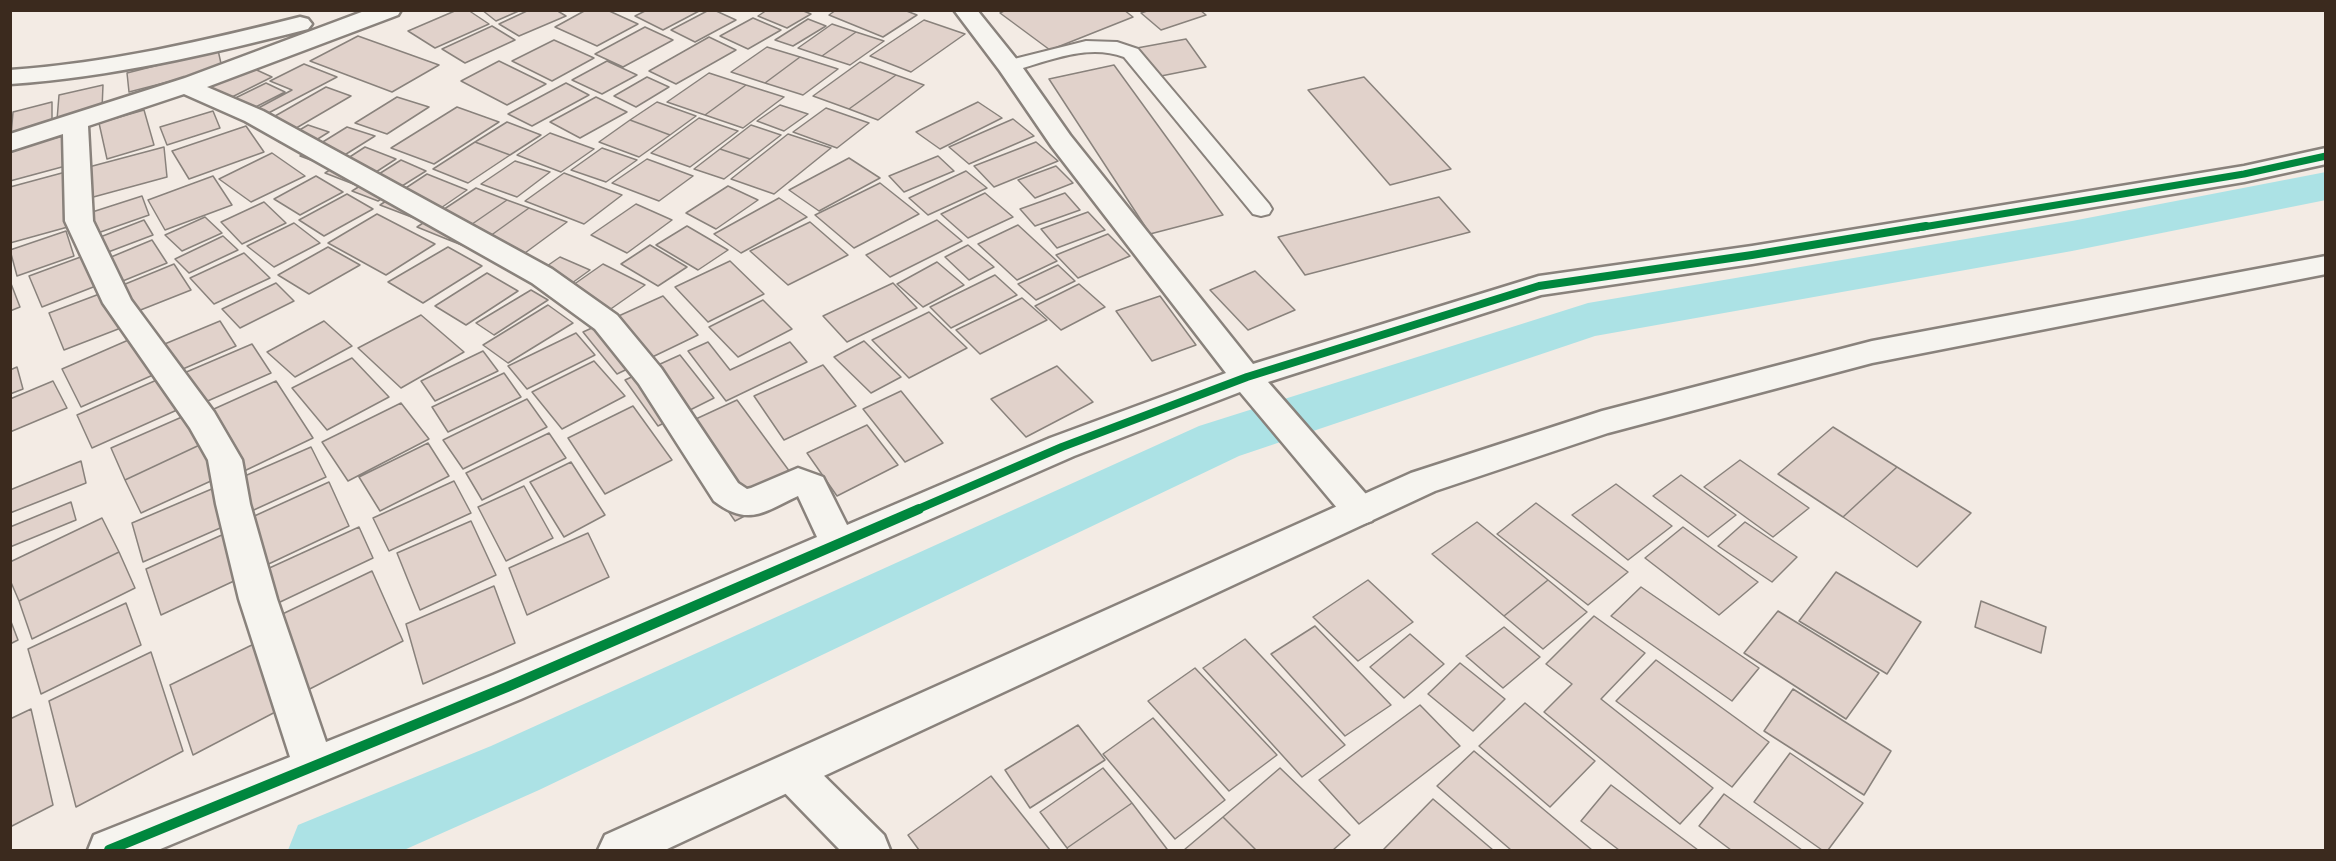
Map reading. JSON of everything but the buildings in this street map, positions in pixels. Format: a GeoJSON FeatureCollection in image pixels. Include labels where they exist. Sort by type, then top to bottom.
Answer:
{"type":"FeatureCollection","features":[{"type":"Feature","properties":{"kind":"street"},"geometry":{"type":"LineString","coordinates":[[10,77],[54,75],[143,62],[202,50],[348,10]]}},
{"type":"Feature","properties":{"kind":"street"},"geometry":{"type":"LineString","coordinates":[[10,143],[185,86],[390,10]]}},
{"type":"Feature","properties":{"kind":"street"},"geometry":{"type":"LineString","coordinates":[[965,10],[1009,66],[1061,141],[1249,380],[1360,511]]}},
{"type":"Feature","properties":{"kind":"street"},"geometry":{"type":"LineString","coordinates":[[185,86],[254,116],[542,276],[606,322],[650,376],[726,492],[741,503],[756,501],[798,481],[811,486],[839,544]]}},
{"type":"Feature","properties":{"kind":"street"},"geometry":{"type":"LineString","coordinates":[[75,122],[79,221],[118,303],[202,420],[225,460],[233,504],[258,599],[314,767]]}},
{"type":"Feature","properties":{"kind":"street"},"geometry":{"type":"LineString","coordinates":[[109,850],[507,687],[1062,447],[1249,380],[1539,286],[1764,253],[2186,184],[2325,156]]}},
{"type":"Feature","properties":{"kind":"street"},"geometry":{"type":"LineString","coordinates":[[620,850],[793,773],[1423,482],[1602,423],[1872,352],[2325,265]]}},
{"type":"Feature","properties":{"kind":"street"},"geometry":{"type":"LineString","coordinates":[[793,773],[869,850]]}},
{"type":"Feature","properties":{"kind":"lane"},"geometry":{"type":"LineString","coordinates":[[1009,66],[1069,50],[1108,45],[1118,46],[1131,53],[1261,209]]}},
{"type":"Feature","properties":{"kind":"waterway"},"geometry":{"type":"LineString","coordinates":[[324,850],[515,768],[1219,441],[1588,320],[2072,236],[2326,186]]}},
{"type":"Feature","properties":{"kind":"cycle path"},"geometry":{"type":"LineString","coordinates":[[109,850],[507,687],[1062,447],[1247,377],[1326,351],[1539,286],[1752,255],[2244,174],[2326,156]]}}]}
